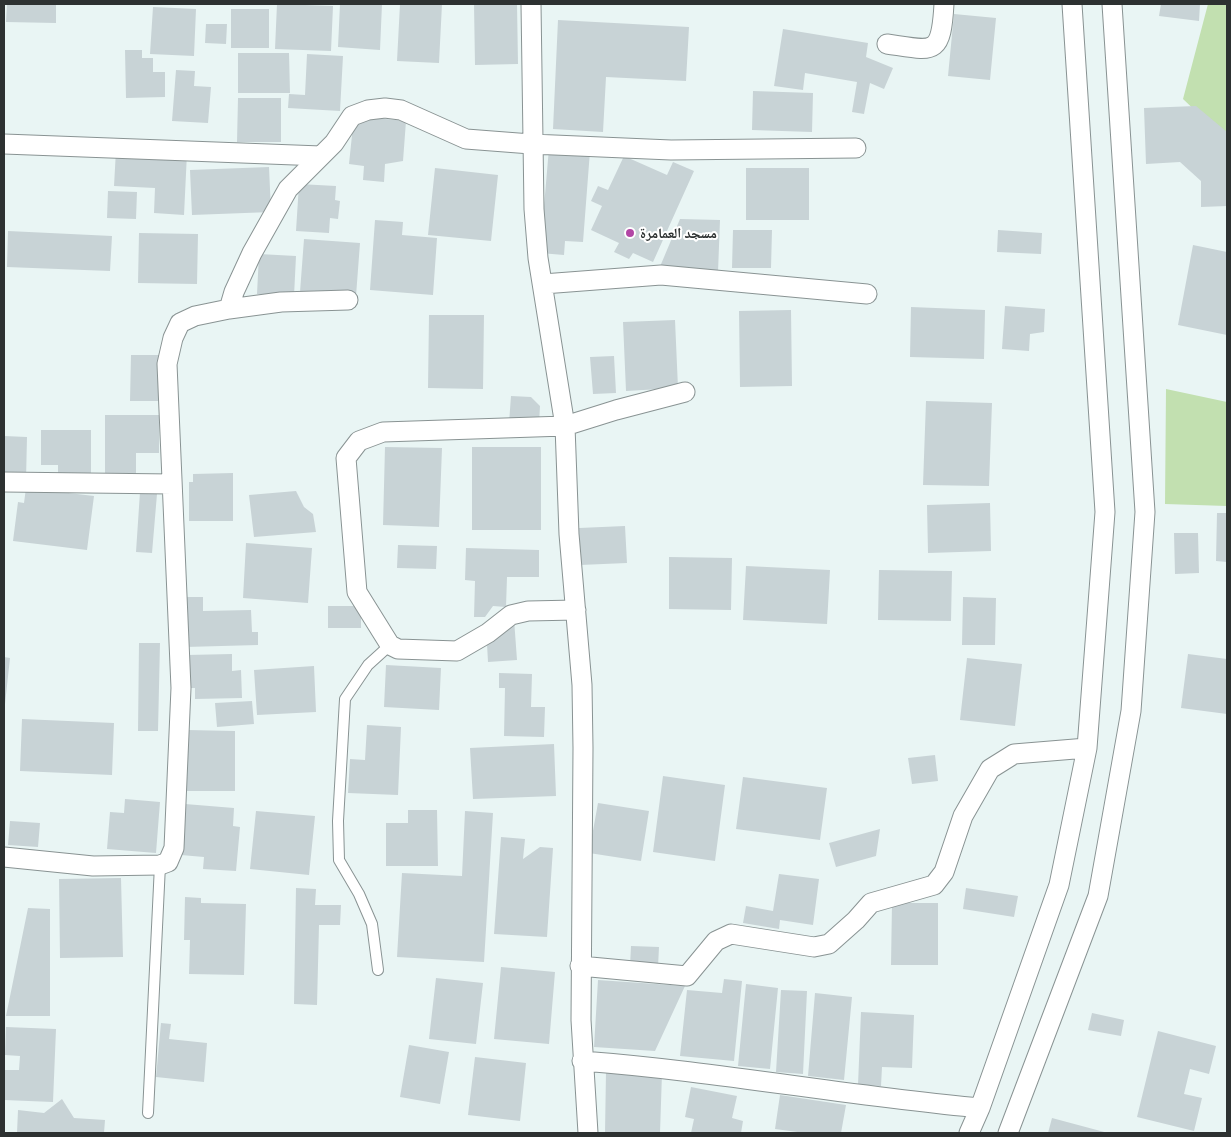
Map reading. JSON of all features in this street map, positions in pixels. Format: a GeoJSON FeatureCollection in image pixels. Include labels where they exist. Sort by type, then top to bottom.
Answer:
{"type":"FeatureCollection","features":[{"type":"Feature","properties":{"kind":"street"},"geometry":{"type":"LineString","coordinates":[[531,4],[531,144],[534,209],[543,284],[566,426],[569,534],[576,610],[583,748],[580,966],[582,1061],[588,1133]]}},
{"type":"Feature","properties":{"kind":"street"},"geometry":{"type":"LineString","coordinates":[[887,44],[926,50],[935,46],[942,32],[944,4]]}},
{"type":"Feature","properties":{"kind":"street"},"geometry":{"type":"LineString","coordinates":[[969,1133],[980,1108],[1059,885],[1087,748],[1105,512],[1072,4]]}},
{"type":"Feature","properties":{"kind":"street"},"geometry":{"type":"LineString","coordinates":[[1008,1133],[1098,896],[1131,711],[1144,512],[1112,4]]}},
{"type":"Feature","properties":{"kind":"street"},"geometry":{"type":"LineString","coordinates":[[229,310],[234,292],[252,253],[288,190],[334,143],[352,116],[368,110],[385,108],[400,110],[466,139],[531,144],[671,150],[856,148]]}},
{"type":"Feature","properties":{"kind":"street"},"geometry":{"type":"LineString","coordinates":[[4,144],[321,156]]}},
{"type":"Feature","properties":{"kind":"street"},"geometry":{"type":"LineString","coordinates":[[543,284],[661,275],[867,294]]}},
{"type":"Feature","properties":{"kind":"street"},"geometry":{"type":"LineString","coordinates":[[4,857],[93,866],[160,865],[168,862],[174,848],[181,688],[167,364],[173,338],[180,323],[195,316],[281,302],[348,300]]}},
{"type":"Feature","properties":{"kind":"street"},"geometry":{"type":"LineString","coordinates":[[576,610],[528,611],[511,615],[488,633],[457,650],[398,649],[390,645],[356,592],[346,458],[359,441],[383,432],[566,426],[616,410],[685,392]]}},
{"type":"Feature","properties":{"kind":"street"},"geometry":{"type":"LineString","coordinates":[[4,482],[172,484]]}},
{"type":"Feature","properties":{"kind":"street"},"geometry":{"type":"LineString","coordinates":[[580,966],[687,976],[716,941],[731,934],[814,947],[829,944],[871,903],[934,886],[944,872],[963,816],[990,769],[1014,754],[1087,748]]}},
{"type":"Feature","properties":{"kind":"street"},"geometry":{"type":"LineString","coordinates":[[582,1061],[647,1066],[899,1101],[980,1108]]}},
{"type":"Feature","properties":{"kind":"lane"},"geometry":{"type":"LineString","coordinates":[[378,970],[372,924],[359,894],[339,860],[338,821],[345,699],[368,665],[390,645]]}},
{"type":"Feature","properties":{"kind":"lane"},"geometry":{"type":"LineString","coordinates":[[148,1114],[160,865]]}},
{"type":"Feature","properties":{"kind":"green space"},"geometry":{"type":"Polygon","coordinates":[[[1208,4],[1227,4],[1227,141],[1183,99],[1208,4]]]}},
{"type":"Feature","properties":{"kind":"green space"},"geometry":{"type":"Polygon","coordinates":[[[1166,389],[1227,402],[1227,506],[1165,504],[1166,389]]]}},
{"type":"Feature","properties":{"kind":"building"},"geometry":{"type":"Polygon","coordinates":[[[7,4],[56,4],[56,23],[6,22],[7,4]]]}},
{"type":"Feature","properties":{"kind":"building"},"geometry":{"type":"Polygon","coordinates":[[[277,4],[333,6],[331,51],[275,49],[277,4]]]}},
{"type":"Feature","properties":{"kind":"building"},"geometry":{"type":"Polygon","coordinates":[[[340,4],[382,4],[380,50],[338,47],[340,4]]]}},
{"type":"Feature","properties":{"kind":"building"},"geometry":{"type":"Polygon","coordinates":[[[400,4],[442,4],[439,63],[397,61],[400,4]]]}},
{"type":"Feature","properties":{"kind":"building"},"geometry":{"type":"Polygon","coordinates":[[[474,4],[517,4],[518,64],[475,65],[474,4]]]}},
{"type":"Feature","properties":{"kind":"building"},"geometry":{"type":"Polygon","coordinates":[[[1161,4],[1200,4],[1199,21],[1159,16],[1161,4]]]}},
{"type":"Feature","properties":{"kind":"building"},"geometry":{"type":"Polygon","coordinates":[[[153,7],[196,9],[194,56],[150,54],[153,7]]]}},
{"type":"Feature","properties":{"kind":"building"},"geometry":{"type":"Polygon","coordinates":[[[231,9],[269,9],[269,48],[231,48],[231,9]]]}},
{"type":"Feature","properties":{"kind":"building"},"geometry":{"type":"Polygon","coordinates":[[[954,14],[996,18],[990,80],[948,76],[954,14]]]}},
{"type":"Feature","properties":{"kind":"building"},"geometry":{"type":"Polygon","coordinates":[[[558,20],[689,27],[686,81],[606,77],[603,132],[553,129],[558,20]]]}},
{"type":"Feature","properties":{"kind":"building"},"geometry":{"type":"Polygon","coordinates":[[[206,24],[227,24],[226,44],[205,43],[206,24]]]}},
{"type":"Feature","properties":{"kind":"building"},"geometry":{"type":"Polygon","coordinates":[[[783,29],[868,43],[866,57],[893,68],[884,89],[870,83],[864,114],[852,112],[857,82],[805,73],[803,90],[774,86],[783,29]]]}},
{"type":"Feature","properties":{"kind":"building"},"geometry":{"type":"Polygon","coordinates":[[[125,50],[142,50],[142,58],[153,58],[153,72],[165,72],[165,97],[126,98],[125,50]]]}},
{"type":"Feature","properties":{"kind":"building"},"geometry":{"type":"Polygon","coordinates":[[[238,53],[289,53],[290,93],[238,93],[238,53]]]}},
{"type":"Feature","properties":{"kind":"building"},"geometry":{"type":"Polygon","coordinates":[[[307,54],[343,56],[340,111],[288,108],[289,94],[305,95],[307,54]]]}},
{"type":"Feature","properties":{"kind":"building"},"geometry":{"type":"Polygon","coordinates":[[[176,70],[195,71],[194,86],[211,87],[208,123],[172,121],[176,70]]]}},
{"type":"Feature","properties":{"kind":"building"},"geometry":{"type":"Polygon","coordinates":[[[753,91],[813,93],[812,132],[752,130],[753,91]]]}},
{"type":"Feature","properties":{"kind":"building"},"geometry":{"type":"Polygon","coordinates":[[[238,98],[281,98],[281,142],[237,142],[238,98]]]}},
{"type":"Feature","properties":{"kind":"building"},"geometry":{"type":"Polygon","coordinates":[[[1196,106],[1227,132],[1227,206],[1201,207],[1201,181],[1180,162],[1146,164],[1144,108],[1196,106]]]}},
{"type":"Feature","properties":{"kind":"building"},"geometry":{"type":"Polygon","coordinates":[[[354,116],[406,121],[403,161],[385,164],[384,182],[363,180],[364,166],[349,164],[354,116]]]}},
{"type":"Feature","properties":{"kind":"building"},"geometry":{"type":"Polygon","coordinates":[[[549,148],[590,151],[583,242],[565,241],[564,255],[540,253],[549,148]]]}},
{"type":"Feature","properties":{"kind":"building"},"geometry":{"type":"Polygon","coordinates":[[[116,150],[187,153],[184,215],[154,213],[155,188],[114,186],[116,150]]]}},
{"type":"Feature","properties":{"kind":"building"},"geometry":{"type":"Polygon","coordinates":[[[624,156],[667,175],[673,162],[694,171],[653,262],[633,253],[629,259],[614,252],[619,243],[591,230],[602,206],[591,201],[598,186],[608,190],[624,156]]]}},
{"type":"Feature","properties":{"kind":"building"},"geometry":{"type":"Polygon","coordinates":[[[269,167],[271,212],[192,215],[190,170],[269,167]]]}},
{"type":"Feature","properties":{"kind":"building"},"geometry":{"type":"Polygon","coordinates":[[[435,168],[498,175],[491,241],[428,235],[435,168]]]}},
{"type":"Feature","properties":{"kind":"building"},"geometry":{"type":"Polygon","coordinates":[[[746,168],[809,168],[809,220],[746,220],[746,168]]]}},
{"type":"Feature","properties":{"kind":"building"},"geometry":{"type":"Polygon","coordinates":[[[299,184],[336,186],[335,200],[340,201],[338,219],[330,218],[329,233],[296,231],[299,184]]]}},
{"type":"Feature","properties":{"kind":"building"},"geometry":{"type":"Polygon","coordinates":[[[108,191],[137,192],[136,219],[107,218],[108,191]]]}},
{"type":"Feature","properties":{"kind":"building"},"geometry":{"type":"Polygon","coordinates":[[[680,219],[720,220],[718,272],[659,269],[680,219]]]}},
{"type":"Feature","properties":{"kind":"building"},"geometry":{"type":"Polygon","coordinates":[[[375,220],[403,222],[402,235],[437,238],[433,295],[370,290],[375,220]]]}},
{"type":"Feature","properties":{"kind":"building"},"geometry":{"type":"Polygon","coordinates":[[[733,230],[772,230],[771,268],[732,268],[733,230]]]}},
{"type":"Feature","properties":{"kind":"building"},"geometry":{"type":"Polygon","coordinates":[[[998,230],[1042,233],[1041,254],[997,252],[998,230]]]}},
{"type":"Feature","properties":{"kind":"building"},"geometry":{"type":"Polygon","coordinates":[[[8,231],[112,236],[110,271],[7,267],[8,231]]]}},
{"type":"Feature","properties":{"kind":"building"},"geometry":{"type":"Polygon","coordinates":[[[139,233],[198,234],[197,284],[138,283],[139,233]]]}},
{"type":"Feature","properties":{"kind":"building"},"geometry":{"type":"Polygon","coordinates":[[[304,239],[360,243],[356,296],[300,292],[304,239]]]}},
{"type":"Feature","properties":{"kind":"building"},"geometry":{"type":"Polygon","coordinates":[[[1193,245],[1227,252],[1227,335],[1178,325],[1193,245]]]}},
{"type":"Feature","properties":{"kind":"building"},"geometry":{"type":"Polygon","coordinates":[[[259,254],[296,256],[294,296],[257,294],[259,254]]]}},
{"type":"Feature","properties":{"kind":"building"},"geometry":{"type":"Polygon","coordinates":[[[1005,306],[1045,309],[1044,332],[1030,334],[1029,351],[1002,349],[1005,306]]]}},
{"type":"Feature","properties":{"kind":"building"},"geometry":{"type":"Polygon","coordinates":[[[911,307],[985,310],[984,359],[910,357],[911,307]]]}},
{"type":"Feature","properties":{"kind":"building"},"geometry":{"type":"Polygon","coordinates":[[[791,310],[792,386],[740,387],[739,311],[791,310]]]}},
{"type":"Feature","properties":{"kind":"building"},"geometry":{"type":"Polygon","coordinates":[[[429,315],[484,315],[483,389],[428,388],[429,315]]]}},
{"type":"Feature","properties":{"kind":"building"},"geometry":{"type":"Polygon","coordinates":[[[675,320],[678,388],[626,391],[623,322],[675,320]]]}},
{"type":"Feature","properties":{"kind":"building"},"geometry":{"type":"Polygon","coordinates":[[[131,355],[159,355],[158,401],[130,401],[131,355]]]}},
{"type":"Feature","properties":{"kind":"building"},"geometry":{"type":"Polygon","coordinates":[[[614,356],[616,393],[593,394],[590,357],[614,356]]]}},
{"type":"Feature","properties":{"kind":"building"},"geometry":{"type":"Polygon","coordinates":[[[511,396],[531,397],[540,406],[539,424],[509,423],[511,396]]]}},
{"type":"Feature","properties":{"kind":"building"},"geometry":{"type":"Polygon","coordinates":[[[926,401],[992,403],[989,486],[923,485],[926,401]]]}},
{"type":"Feature","properties":{"kind":"building"},"geometry":{"type":"Polygon","coordinates":[[[105,415],[159,415],[159,453],[136,453],[136,475],[105,475],[105,415]]]}},
{"type":"Feature","properties":{"kind":"building"},"geometry":{"type":"Polygon","coordinates":[[[41,430],[91,430],[91,476],[58,476],[58,465],[41,465],[41,430]]]}},
{"type":"Feature","properties":{"kind":"building"},"geometry":{"type":"Polygon","coordinates":[[[4,436],[27,437],[26,480],[4,479],[4,436]]]}},
{"type":"Feature","properties":{"kind":"building"},"geometry":{"type":"Polygon","coordinates":[[[385,447],[442,448],[439,527],[383,525],[385,447]]]}},
{"type":"Feature","properties":{"kind":"building"},"geometry":{"type":"Polygon","coordinates":[[[472,447],[541,447],[541,530],[472,530],[472,447]]]}},
{"type":"Feature","properties":{"kind":"building"},"geometry":{"type":"Polygon","coordinates":[[[233,473],[233,521],[189,521],[189,482],[193,482],[193,474],[233,473]]]}},
{"type":"Feature","properties":{"kind":"building"},"geometry":{"type":"Polygon","coordinates":[[[26,488],[94,496],[87,550],[13,541],[18,502],[24,503],[26,488]]]}},
{"type":"Feature","properties":{"kind":"building"},"geometry":{"type":"Polygon","coordinates":[[[296,491],[304,507],[313,514],[316,532],[254,537],[249,495],[296,491]]]}},
{"type":"Feature","properties":{"kind":"building"},"geometry":{"type":"Polygon","coordinates":[[[140,492],[157,494],[152,553],[136,552],[140,492]]]}},
{"type":"Feature","properties":{"kind":"building"},"geometry":{"type":"Polygon","coordinates":[[[990,503],[991,551],[928,553],[927,505],[990,503]]]}},
{"type":"Feature","properties":{"kind":"building"},"geometry":{"type":"Polygon","coordinates":[[[1217,513],[1227,513],[1227,562],[1216,561],[1217,513]]]}},
{"type":"Feature","properties":{"kind":"building"},"geometry":{"type":"Polygon","coordinates":[[[625,526],[627,563],[580,565],[579,528],[625,526]]]}},
{"type":"Feature","properties":{"kind":"building"},"geometry":{"type":"Polygon","coordinates":[[[1174,533],[1198,533],[1199,573],[1175,574],[1174,533]]]}},
{"type":"Feature","properties":{"kind":"building"},"geometry":{"type":"Polygon","coordinates":[[[246,543],[312,548],[308,603],[243,598],[246,543]]]}},
{"type":"Feature","properties":{"kind":"building"},"geometry":{"type":"Polygon","coordinates":[[[398,545],[437,546],[436,569],[397,568],[398,545]]]}},
{"type":"Feature","properties":{"kind":"building"},"geometry":{"type":"Polygon","coordinates":[[[466,548],[539,550],[539,577],[507,577],[506,607],[493,606],[485,617],[474,617],[475,581],[465,580],[466,548]]]}},
{"type":"Feature","properties":{"kind":"building"},"geometry":{"type":"Polygon","coordinates":[[[669,557],[732,558],[731,610],[669,609],[669,557]]]}},
{"type":"Feature","properties":{"kind":"building"},"geometry":{"type":"Polygon","coordinates":[[[746,566],[830,570],[827,624],[743,620],[746,566]]]}},
{"type":"Feature","properties":{"kind":"building"},"geometry":{"type":"Polygon","coordinates":[[[879,570],[952,571],[951,621],[878,620],[879,570]]]}},
{"type":"Feature","properties":{"kind":"building"},"geometry":{"type":"Polygon","coordinates":[[[183,597],[203,597],[203,611],[251,610],[252,632],[258,632],[258,645],[185,647],[183,597]]]}},
{"type":"Feature","properties":{"kind":"building"},"geometry":{"type":"Polygon","coordinates":[[[963,597],[996,598],[995,645],[962,645],[963,597]]]}},
{"type":"Feature","properties":{"kind":"building"},"geometry":{"type":"Polygon","coordinates":[[[328,606],[361,606],[361,628],[328,628],[328,606]]]}},
{"type":"Feature","properties":{"kind":"building"},"geometry":{"type":"Polygon","coordinates":[[[514,619],[517,660],[488,662],[487,644],[514,619]]]}},
{"type":"Feature","properties":{"kind":"building"},"geometry":{"type":"Polygon","coordinates":[[[139,643],[160,643],[158,731],[138,731],[139,643]]]}},
{"type":"Feature","properties":{"kind":"building"},"geometry":{"type":"Polygon","coordinates":[[[232,654],[232,671],[241,670],[242,698],[195,699],[195,688],[188,688],[187,655],[232,654]]]}},
{"type":"Feature","properties":{"kind":"building"},"geometry":{"type":"Polygon","coordinates":[[[1188,654],[1227,659],[1227,714],[1181,708],[1188,654]]]}},
{"type":"Feature","properties":{"kind":"building"},"geometry":{"type":"Polygon","coordinates":[[[4,657],[10,658],[5,704],[4,704],[4,657]]]}},
{"type":"Feature","properties":{"kind":"building"},"geometry":{"type":"Polygon","coordinates":[[[967,658],[1022,664],[1015,726],[960,720],[967,658]]]}},
{"type":"Feature","properties":{"kind":"building"},"geometry":{"type":"Polygon","coordinates":[[[386,665],[441,668],[439,710],[384,707],[386,665]]]}},
{"type":"Feature","properties":{"kind":"building"},"geometry":{"type":"Polygon","coordinates":[[[314,666],[316,712],[257,715],[254,670],[314,666]]]}},
{"type":"Feature","properties":{"kind":"building"},"geometry":{"type":"Polygon","coordinates":[[[499,673],[532,674],[531,707],[545,707],[544,737],[504,736],[505,688],[499,688],[499,673]]]}},
{"type":"Feature","properties":{"kind":"building"},"geometry":{"type":"Polygon","coordinates":[[[252,701],[254,724],[217,727],[215,703],[252,701]]]}},
{"type":"Feature","properties":{"kind":"building"},"geometry":{"type":"Polygon","coordinates":[[[22,719],[114,723],[112,775],[20,771],[22,719]]]}},
{"type":"Feature","properties":{"kind":"building"},"geometry":{"type":"Polygon","coordinates":[[[367,725],[401,727],[398,795],[348,793],[350,759],[365,760],[367,725]]]}},
{"type":"Feature","properties":{"kind":"building"},"geometry":{"type":"Polygon","coordinates":[[[187,730],[235,731],[235,791],[186,791],[187,730]]]}},
{"type":"Feature","properties":{"kind":"building"},"geometry":{"type":"Polygon","coordinates":[[[554,744],[556,796],[473,799],[470,748],[554,744]]]}},
{"type":"Feature","properties":{"kind":"building"},"geometry":{"type":"Polygon","coordinates":[[[935,755],[938,781],[912,784],[908,758],[935,755]]]}},
{"type":"Feature","properties":{"kind":"building"},"geometry":{"type":"Polygon","coordinates":[[[663,776],[725,785],[715,861],[653,852],[663,776]]]}},
{"type":"Feature","properties":{"kind":"building"},"geometry":{"type":"Polygon","coordinates":[[[743,777],[827,788],[820,840],[736,829],[743,777]]]}},
{"type":"Feature","properties":{"kind":"building"},"geometry":{"type":"Polygon","coordinates":[[[125,799],[160,802],[156,853],[107,849],[110,812],[124,813],[125,799]]]}},
{"type":"Feature","properties":{"kind":"building"},"geometry":{"type":"Polygon","coordinates":[[[598,803],[649,811],[641,861],[589,853],[598,803]]]}},
{"type":"Feature","properties":{"kind":"building"},"geometry":{"type":"Polygon","coordinates":[[[185,804],[234,808],[233,826],[240,827],[236,871],[203,869],[204,857],[181,855],[185,804]]]}},
{"type":"Feature","properties":{"kind":"building"},"geometry":{"type":"Polygon","coordinates":[[[408,810],[437,810],[438,866],[386,866],[386,823],[408,823],[408,810]]]}},
{"type":"Feature","properties":{"kind":"building"},"geometry":{"type":"Polygon","coordinates":[[[256,811],[315,816],[309,875],[250,869],[256,811]]]}},
{"type":"Feature","properties":{"kind":"building"},"geometry":{"type":"Polygon","coordinates":[[[465,811],[493,813],[484,962],[397,957],[402,873],[462,876],[465,811]]]}},
{"type":"Feature","properties":{"kind":"building"},"geometry":{"type":"Polygon","coordinates":[[[10,821],[40,823],[38,847],[8,845],[10,821]]]}},
{"type":"Feature","properties":{"kind":"building"},"geometry":{"type":"Polygon","coordinates":[[[880,829],[876,856],[836,867],[829,843],[880,829]]]}},
{"type":"Feature","properties":{"kind":"building"},"geometry":{"type":"Polygon","coordinates":[[[501,837],[525,839],[523,859],[540,847],[553,848],[547,937],[494,934],[501,837]]]}},
{"type":"Feature","properties":{"kind":"building"},"geometry":{"type":"Polygon","coordinates":[[[779,874],[819,879],[813,925],[780,920],[779,929],[743,923],[746,906],[773,911],[779,874]]]}},
{"type":"Feature","properties":{"kind":"building"},"geometry":{"type":"Polygon","coordinates":[[[121,878],[123,957],[60,958],[59,879],[121,878]]]}},
{"type":"Feature","properties":{"kind":"building"},"geometry":{"type":"Polygon","coordinates":[[[296,888],[316,889],[315,905],[341,905],[340,925],[319,925],[317,1005],[294,1004],[296,888]]]}},
{"type":"Feature","properties":{"kind":"building"},"geometry":{"type":"Polygon","coordinates":[[[966,888],[1018,896],[1014,917],[963,909],[966,888]]]}},
{"type":"Feature","properties":{"kind":"building"},"geometry":{"type":"Polygon","coordinates":[[[185,897],[201,898],[201,903],[246,904],[244,975],[189,974],[190,940],[184,940],[185,897]]]}},
{"type":"Feature","properties":{"kind":"building"},"geometry":{"type":"Polygon","coordinates":[[[892,903],[938,903],[938,965],[891,965],[892,903]]]}},
{"type":"Feature","properties":{"kind":"building"},"geometry":{"type":"Polygon","coordinates":[[[28,908],[50,909],[50,1016],[6,1016],[28,908]]]}},
{"type":"Feature","properties":{"kind":"building"},"geometry":{"type":"Polygon","coordinates":[[[631,946],[659,947],[658,967],[630,966],[631,946]]]}},
{"type":"Feature","properties":{"kind":"building"},"geometry":{"type":"Polygon","coordinates":[[[501,967],[555,972],[549,1044],[494,1039],[501,967]]]}},
{"type":"Feature","properties":{"kind":"building"},"geometry":{"type":"Polygon","coordinates":[[[436,978],[483,983],[476,1044],[429,1039],[436,978]]]}},
{"type":"Feature","properties":{"kind":"building"},"geometry":{"type":"Polygon","coordinates":[[[724,979],[742,981],[734,1061],[680,1056],[687,990],[722,993],[724,979]]]}},
{"type":"Feature","properties":{"kind":"building"},"geometry":{"type":"Polygon","coordinates":[[[598,980],[685,986],[655,1051],[594,1047],[598,980]]]}},
{"type":"Feature","properties":{"kind":"building"},"geometry":{"type":"Polygon","coordinates":[[[746,984],[778,988],[770,1069],[738,1066],[746,984]]]}},
{"type":"Feature","properties":{"kind":"building"},"geometry":{"type":"Polygon","coordinates":[[[781,990],[807,991],[803,1074],[776,1072],[781,990]]]}},
{"type":"Feature","properties":{"kind":"building"},"geometry":{"type":"Polygon","coordinates":[[[815,993],[852,997],[844,1080],[808,1076],[815,993]]]}},
{"type":"Feature","properties":{"kind":"building"},"geometry":{"type":"Polygon","coordinates":[[[861,1012],[914,1015],[912,1068],[882,1067],[881,1086],[858,1085],[861,1012]]]}},
{"type":"Feature","properties":{"kind":"building"},"geometry":{"type":"Polygon","coordinates":[[[1092,1013],[1124,1020],[1121,1036],[1088,1030],[1092,1013]]]}},
{"type":"Feature","properties":{"kind":"building"},"geometry":{"type":"Polygon","coordinates":[[[161,1023],[171,1024],[169,1039],[207,1043],[204,1082],[156,1077],[161,1023]]]}},
{"type":"Feature","properties":{"kind":"building"},"geometry":{"type":"Polygon","coordinates":[[[6,1027],[56,1029],[53,1102],[4,1100],[4,1070],[19,1070],[20,1056],[5,1055],[6,1027]]]}},
{"type":"Feature","properties":{"kind":"building"},"geometry":{"type":"Polygon","coordinates":[[[1158,1031],[1216,1046],[1209,1074],[1190,1069],[1184,1094],[1202,1098],[1194,1131],[1137,1117],[1158,1031]]]}},
{"type":"Feature","properties":{"kind":"building"},"geometry":{"type":"Polygon","coordinates":[[[409,1045],[449,1052],[440,1104],[400,1097],[409,1045]]]}},
{"type":"Feature","properties":{"kind":"building"},"geometry":{"type":"Polygon","coordinates":[[[475,1057],[526,1063],[520,1121],[468,1115],[475,1057]]]}},
{"type":"Feature","properties":{"kind":"building"},"geometry":{"type":"Polygon","coordinates":[[[606,1072],[662,1073],[660,1133],[605,1133],[606,1072]]]}},
{"type":"Feature","properties":{"kind":"building"},"geometry":{"type":"Polygon","coordinates":[[[691,1087],[737,1096],[732,1118],[743,1121],[741,1133],[691,1133],[694,1119],[685,1117],[691,1087]]]}},
{"type":"Feature","properties":{"kind":"building"},"geometry":{"type":"Polygon","coordinates":[[[780,1095],[846,1105],[841,1133],[805,1133],[775,1129],[780,1095]]]}},
{"type":"Feature","properties":{"kind":"building"},"geometry":{"type":"Polygon","coordinates":[[[62,1099],[74,1118],[105,1120],[104,1133],[17,1133],[18,1110],[44,1113],[62,1099]]]}},
{"type":"Feature","properties":{"kind":"building"},"geometry":{"type":"Polygon","coordinates":[[[1052,1118],[1108,1133],[1048,1133],[1052,1118]]]}},
{"type":"Feature","properties":{"kind":"place","name":"مسجد العمامرة"},"geometry":{"type":"Point","coordinates":[630,233]}}]}
